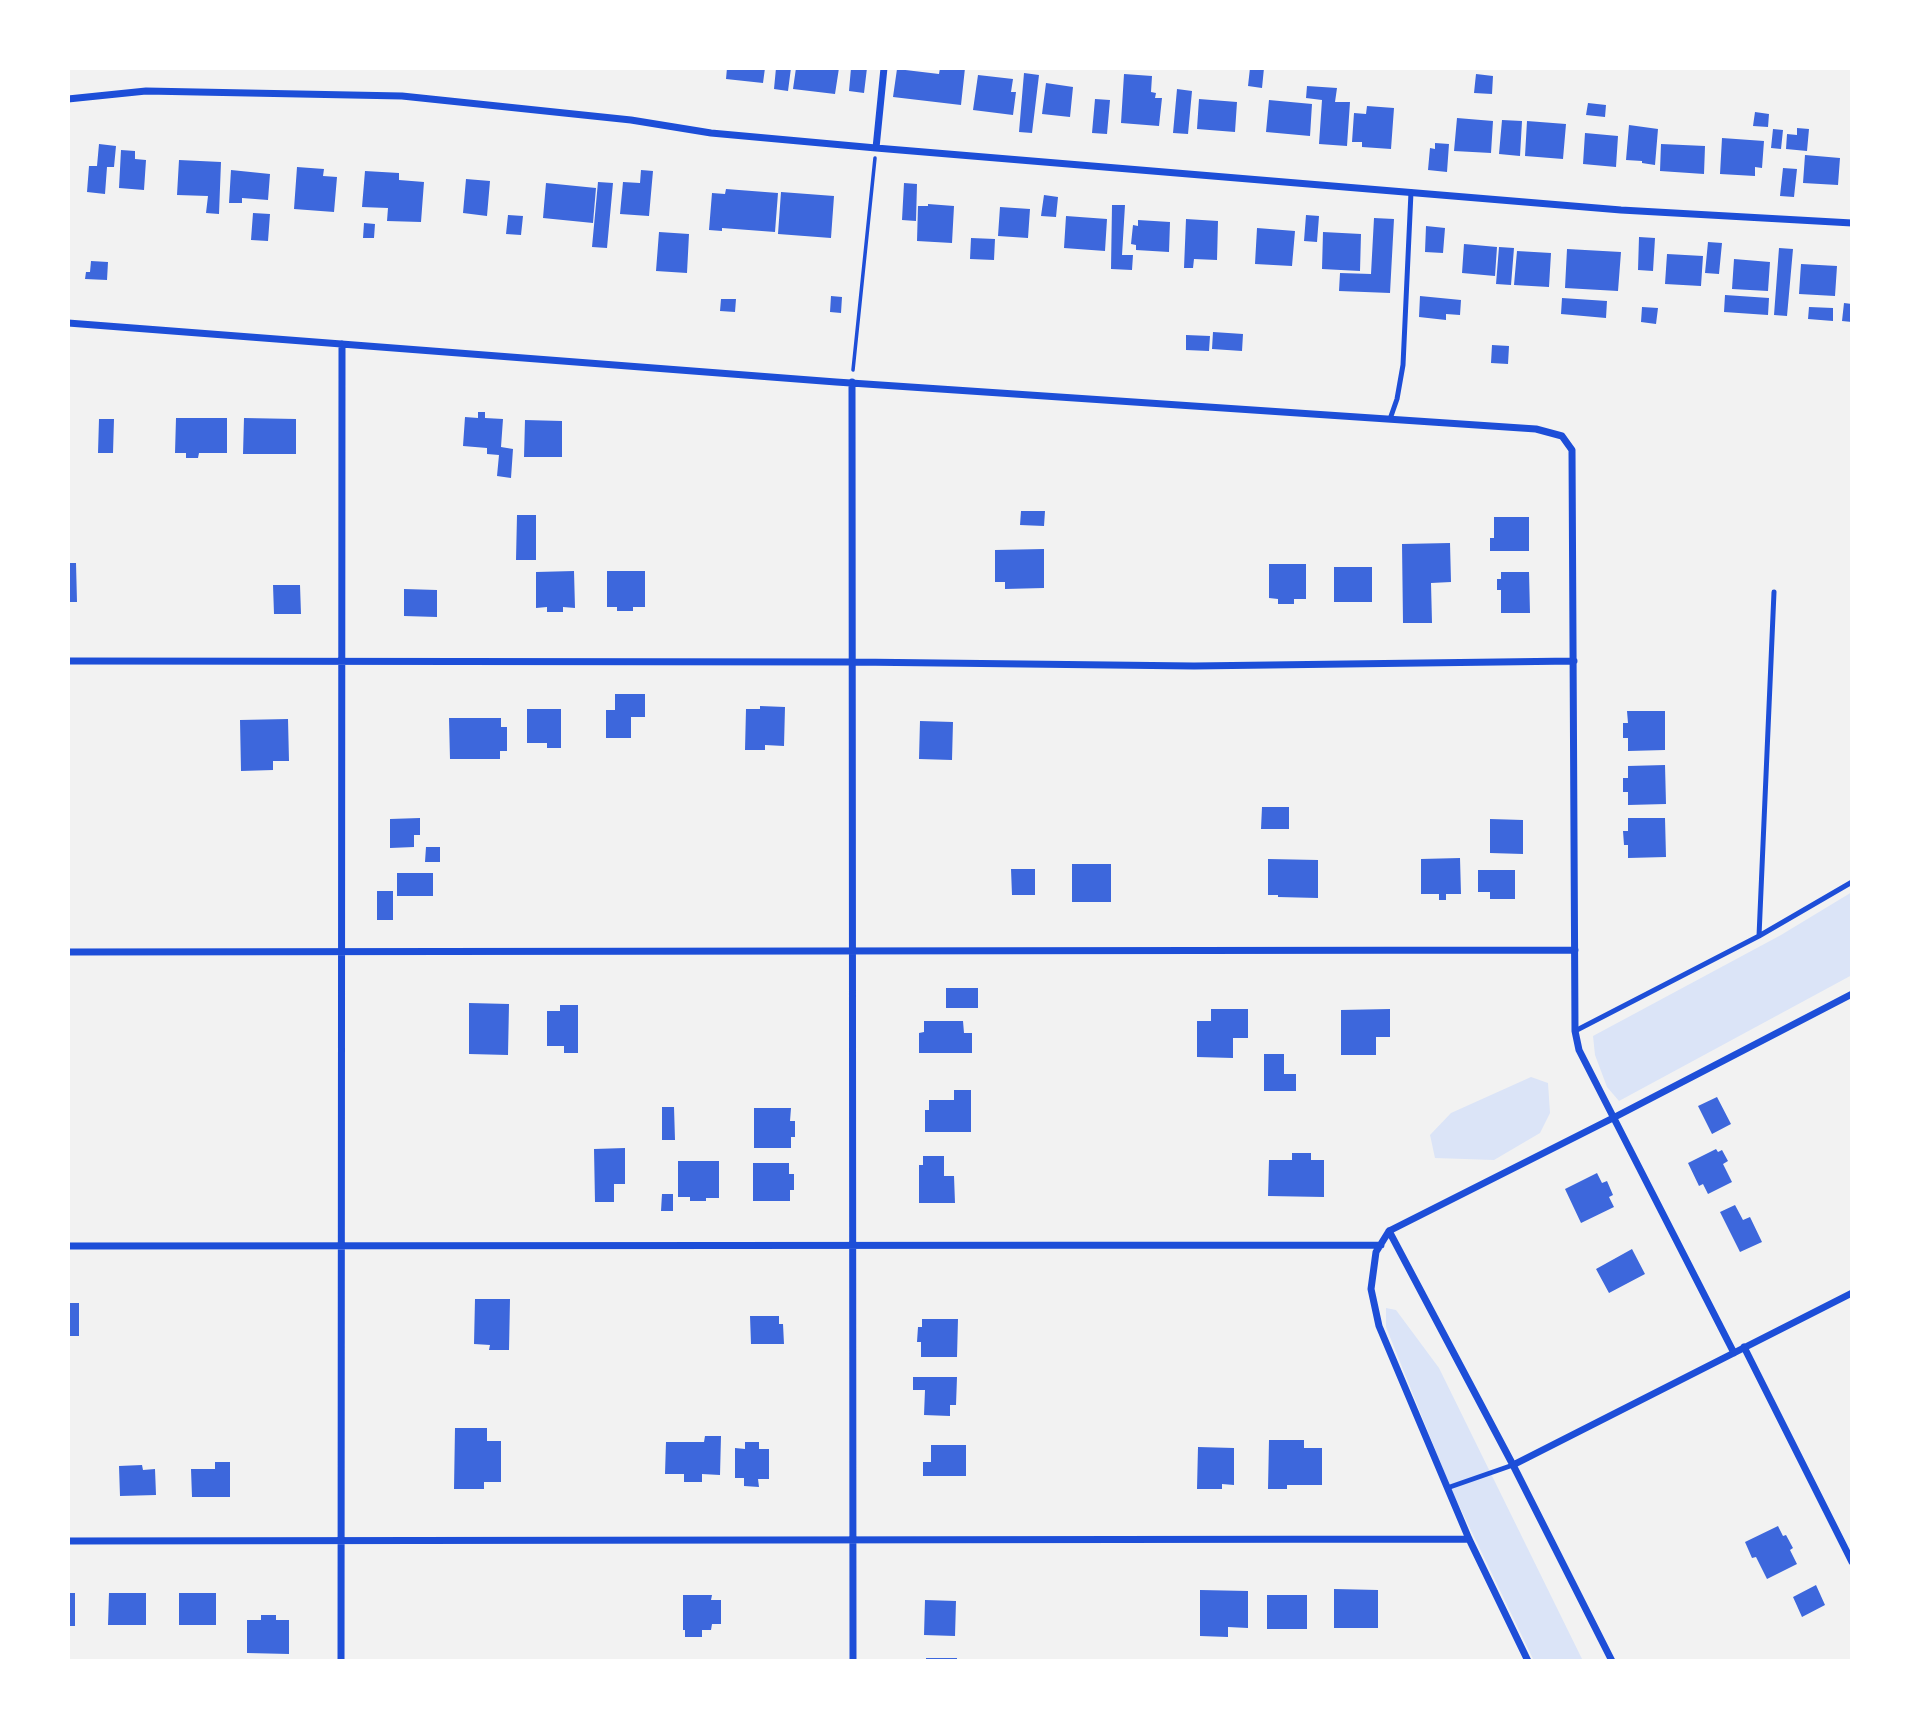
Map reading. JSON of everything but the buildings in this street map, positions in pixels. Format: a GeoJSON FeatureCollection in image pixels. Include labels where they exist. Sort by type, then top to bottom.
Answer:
{"type":"FeatureCollection","features":[{"type":"Feature","properties":{"kind":"street"},"geometry":{"type":"LineString","coordinates":[[876,148],[884,68]]}},
{"type":"Feature","properties":{"kind":"street"},"geometry":{"type":"LineString","coordinates":[[68,99],[146,90],[402,96],[631,120],[711,133],[876,148],[1621,210],[1852,223]]}},
{"type":"Feature","properties":{"kind":"street"},"geometry":{"type":"LineString","coordinates":[[68,323],[836,382],[1536,429],[1562,436],[1572,450],[1575,1031],[1579,1050],[1734,1353]]}},
{"type":"Feature","properties":{"kind":"street"},"geometry":{"type":"LineString","coordinates":[[341,1661],[342,344]]}},
{"type":"Feature","properties":{"kind":"street"},"geometry":{"type":"LineString","coordinates":[[852,382],[853,1661]]}},
{"type":"Feature","properties":{"kind":"street"},"geometry":{"type":"LineString","coordinates":[[68,661],[853,662],[1194,666],[1574,661]]}},
{"type":"Feature","properties":{"kind":"street"},"geometry":{"type":"LineString","coordinates":[[68,952],[1575,950]]}},
{"type":"Feature","properties":{"kind":"street"},"geometry":{"type":"LineString","coordinates":[[1528,1661],[1469,1539],[1379,1326],[1371,1289],[1376,1252],[1390,1231],[1852,994]]}},
{"type":"Feature","properties":{"kind":"street"},"geometry":{"type":"LineString","coordinates":[[1390,1231],[1612,1661]]}},
{"type":"Feature","properties":{"kind":"street"},"geometry":{"type":"LineString","coordinates":[[68,1246],[1381,1245]]}},
{"type":"Feature","properties":{"kind":"street"},"geometry":{"type":"LineString","coordinates":[[1513,1465],[1852,1293]]}},
{"type":"Feature","properties":{"kind":"street"},"geometry":{"type":"LineString","coordinates":[[1744,1348],[1852,1562]]}},
{"type":"Feature","properties":{"kind":"street"},"geometry":{"type":"LineString","coordinates":[[68,1541],[1469,1539]]}},
{"type":"Feature","properties":{"kind":"lane"},"geometry":{"type":"LineString","coordinates":[[1390,419],[1397,399],[1403,365],[1411,192]]}},
{"type":"Feature","properties":{"kind":"lane"},"geometry":{"type":"LineString","coordinates":[[1759,936],[1774,592]]}},
{"type":"Feature","properties":{"kind":"lane"},"geometry":{"type":"LineString","coordinates":[[1575,1031],[1759,936],[1852,882]]}},
{"type":"Feature","properties":{"kind":"lane"},"geometry":{"type":"LineString","coordinates":[[1447,1488],[1513,1465]]}},
{"type":"Feature","properties":{"kind":"path"},"geometry":{"type":"LineString","coordinates":[[852,382],[876,148]]}},
{"type":"Feature","properties":{"kind":"shaded area"},"geometry":{"type":"Polygon","coordinates":[[[1852,892],[1852,975],[1619,1101],[1607,1087],[1595,1055],[1593,1036],[1781,935],[1852,892]]]}},
{"type":"Feature","properties":{"kind":"shaded area"},"geometry":{"type":"Polygon","coordinates":[[[1531,1077],[1548,1083],[1550,1113],[1540,1133],[1494,1160],[1435,1158],[1430,1135],[1451,1113],[1531,1077]]]}},
{"type":"Feature","properties":{"kind":"shaded area"},"geometry":{"type":"Polygon","coordinates":[[[1386,1308],[1396,1310],[1439,1368],[1583,1661],[1534,1661],[1451,1489],[1386,1327],[1386,1308]]]}}]}
